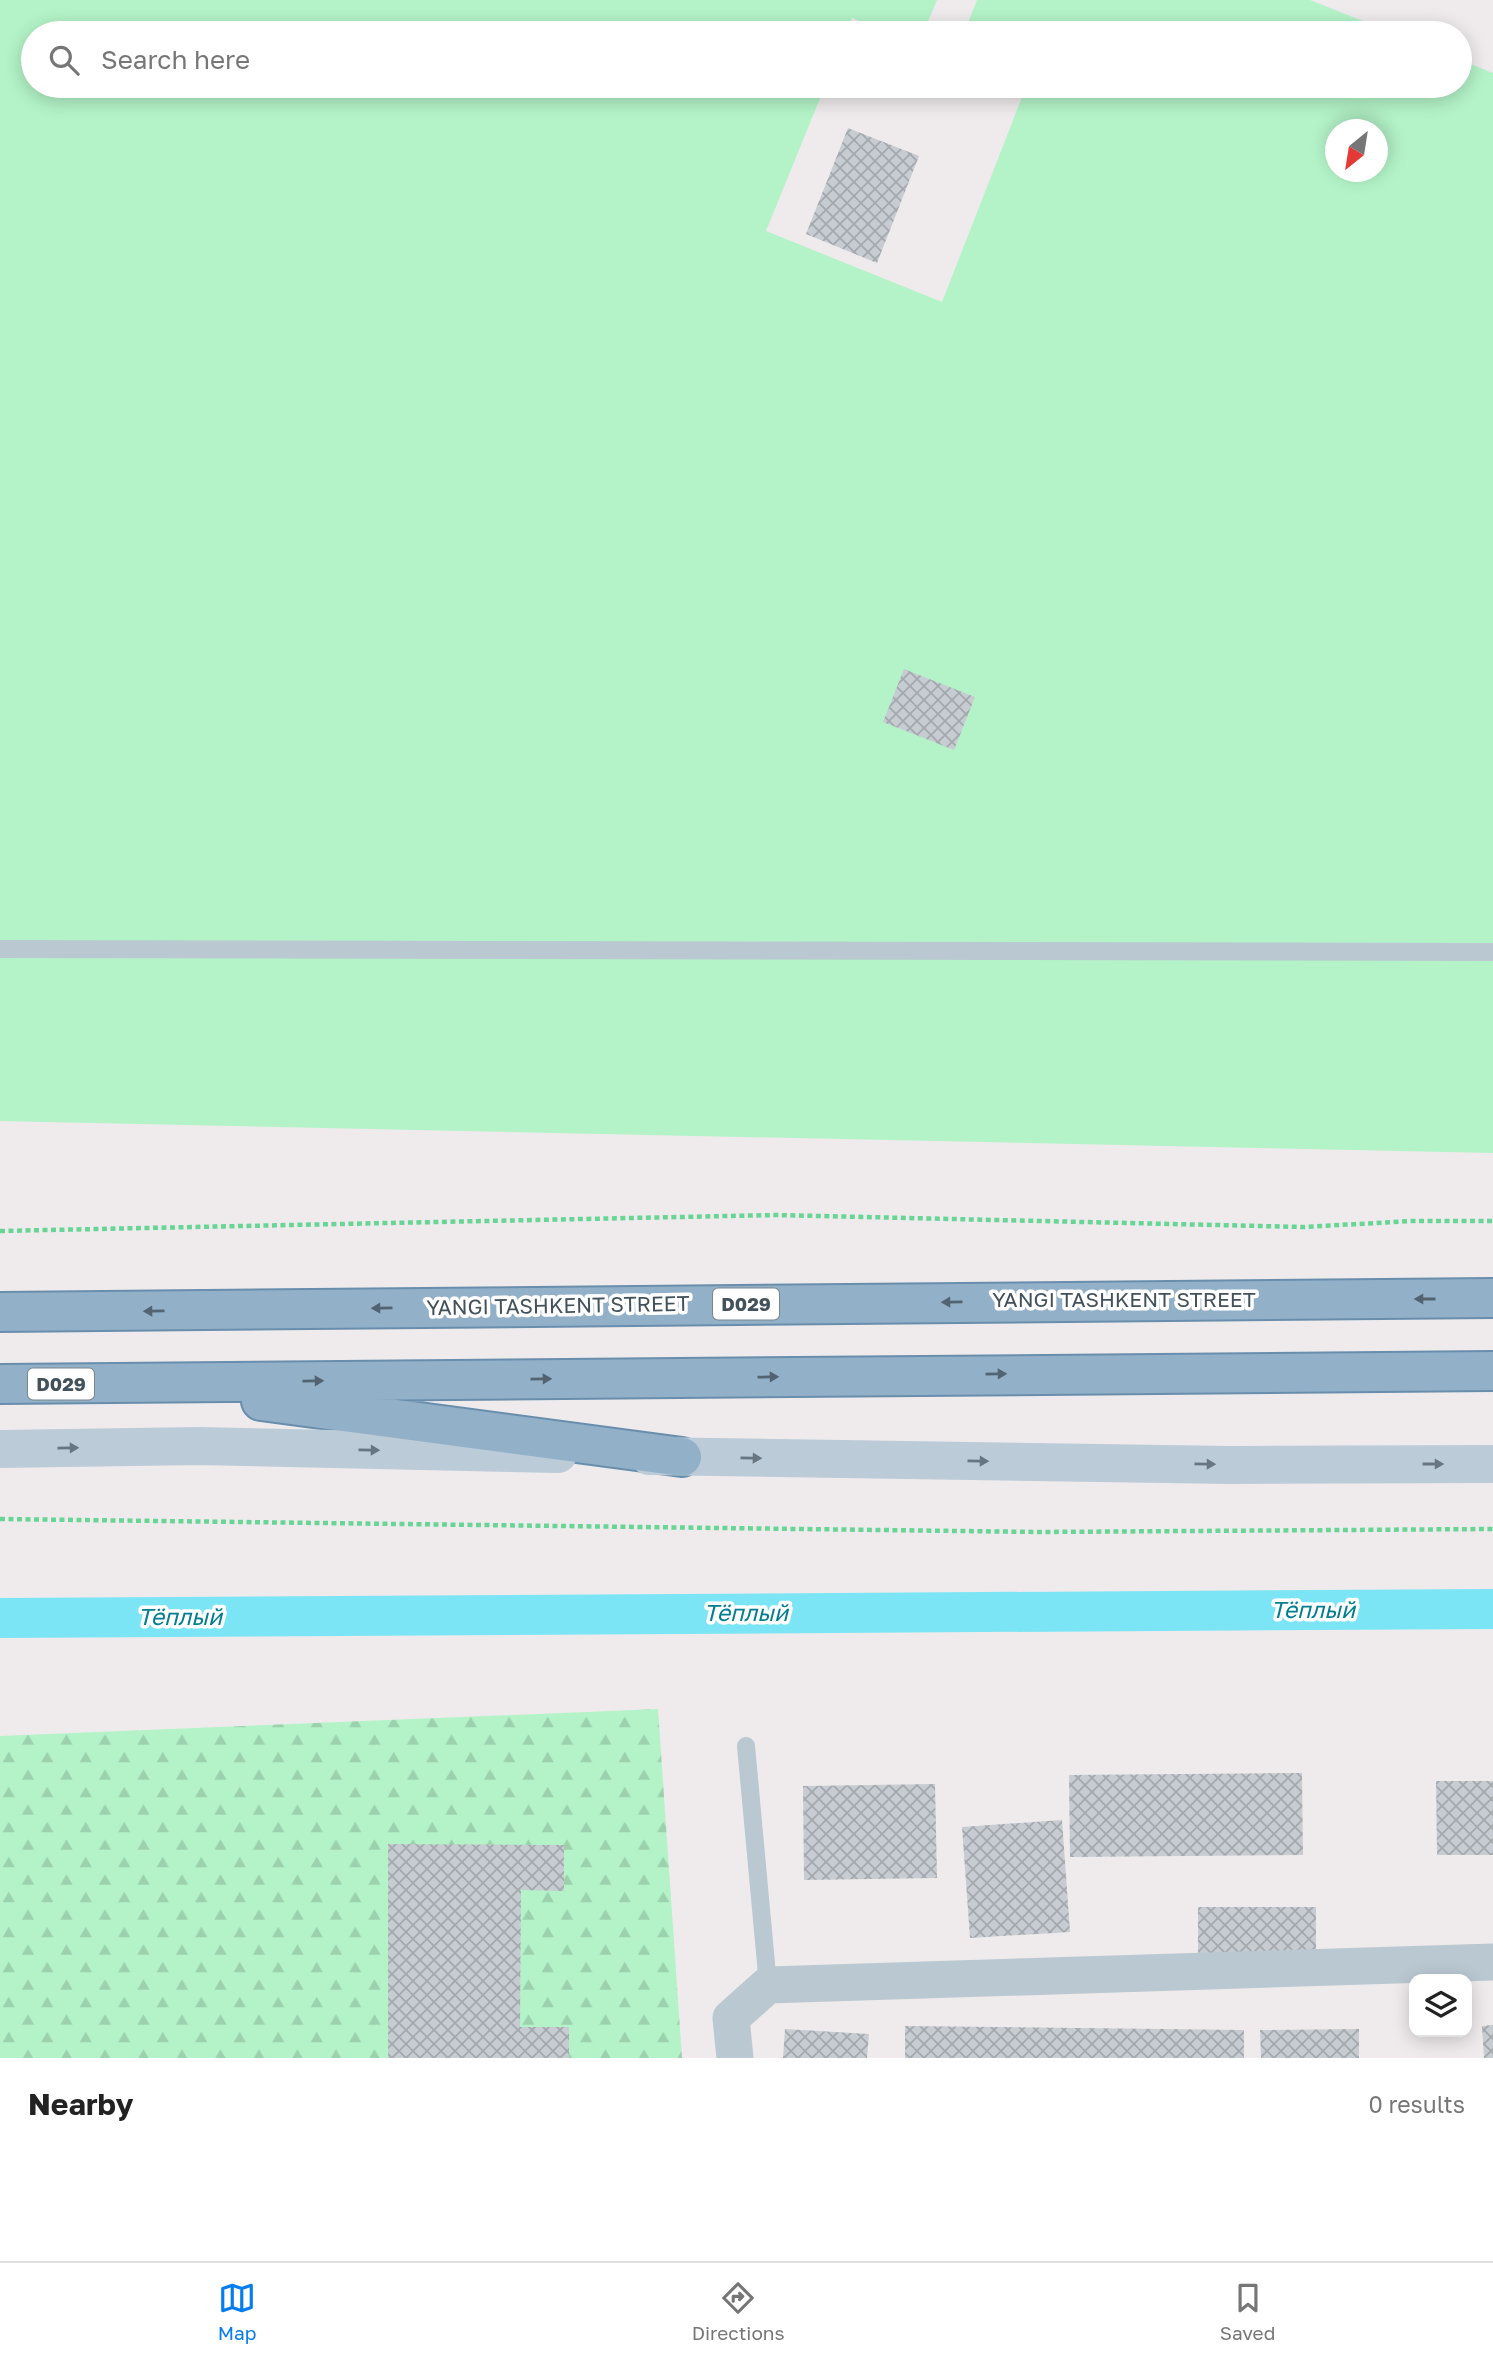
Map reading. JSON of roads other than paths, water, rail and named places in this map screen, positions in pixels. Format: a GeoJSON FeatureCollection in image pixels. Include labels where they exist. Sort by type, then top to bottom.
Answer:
{"type":"FeatureCollection","features":[{"type":"Feature","properties":{"kind":"highway","name":"YANGI TASHKENT STREET"},"geometry":{"type":"LineString","coordinates":[[0,1312],[1493,1298]]}},
{"type":"Feature","properties":{"kind":"highway","name":"D029"},"geometry":{"type":"LineString","coordinates":[[0,1384],[1493,1371]]}},
{"type":"Feature","properties":{"kind":"highway"},"geometry":{"type":"LineString","coordinates":[[0,1405],[122,1383],[682,1457]]}},
{"type":"Feature","properties":{"kind":"main road"},"geometry":{"type":"LineString","coordinates":[[0,1449],[199,1447],[1230,1465],[1493,1464]]}},
{"type":"Feature","properties":{"kind":"street"},"geometry":{"type":"LineString","coordinates":[[735,2058],[731,2018],[768,1985],[1493,1962]]}},
{"type":"Feature","properties":{"kind":"lane"},"geometry":{"type":"LineString","coordinates":[[0,949],[1493,952]]}},
{"type":"Feature","properties":{"kind":"lane"},"geometry":{"type":"LineString","coordinates":[[746,1746],[768,1985]]}},
{"type":"Feature","properties":{"kind":"waterway","name":"Тёплый"},"geometry":{"type":"LineString","coordinates":[[0,1618],[1493,1609]]}}]}
